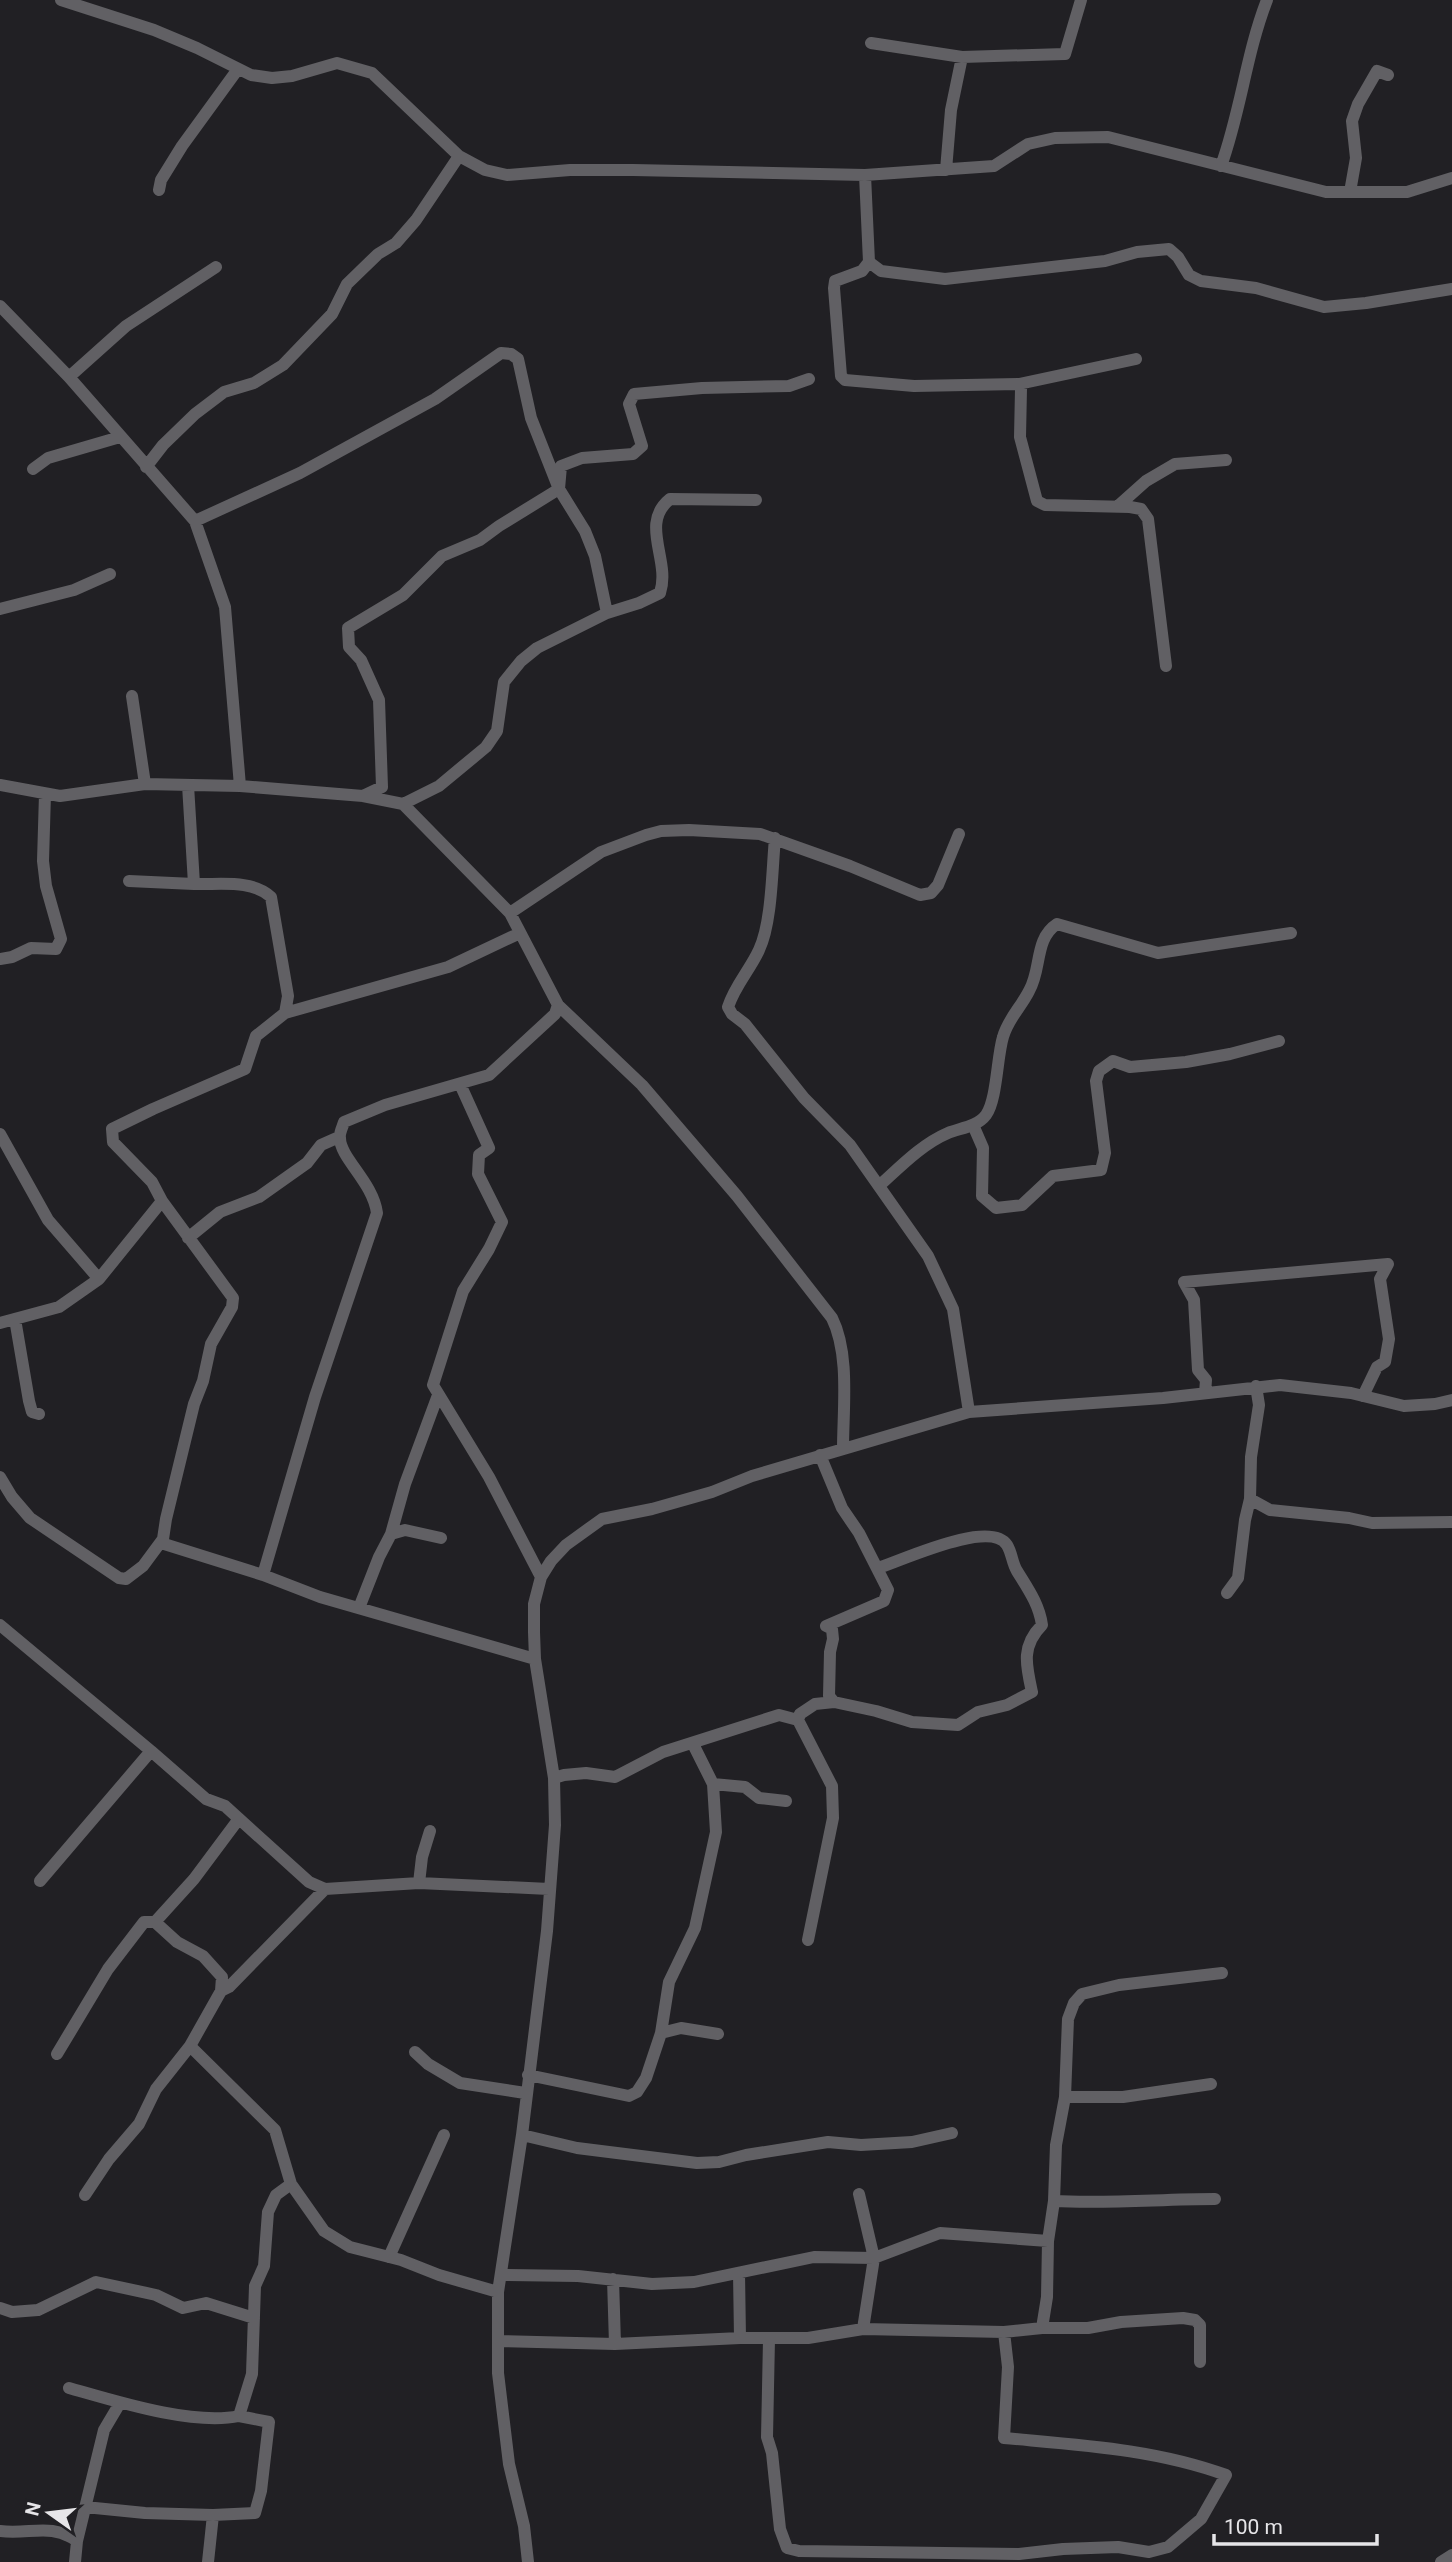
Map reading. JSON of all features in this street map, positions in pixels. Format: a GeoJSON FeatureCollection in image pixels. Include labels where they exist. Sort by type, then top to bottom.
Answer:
{"type":"FeatureCollection","features":[{"type":"Feature","properties":{"kind":"street"},"geometry":{"type":"LineString","coordinates":[[61,0],[154,30],[250,75],[272,78],[292,76],[337,63],[372,73],[458,156],[485,170],[507,175],[570,170],[865,175],[946,170],[994,166],[1028,144],[1055,138],[1108,137],[1326,192],[1407,192],[1452,178]]}},
{"type":"Feature","properties":{"kind":"street"},"geometry":{"type":"LineString","coordinates":[[871,43],[962,57],[1065,54],[1081,0]]}},
{"type":"Feature","properties":{"kind":"street"},"geometry":{"type":"LineString","coordinates":[[1221,166],[1233,133],[1254,33],[1267,0]]}},
{"type":"Feature","properties":{"kind":"street"},"geometry":{"type":"LineString","coordinates":[[946,170],[951,110],[962,57]]}},
{"type":"Feature","properties":{"kind":"street"},"geometry":{"type":"LineString","coordinates":[[159,190],[161,180],[182,146],[238,69]]}},
{"type":"Feature","properties":{"kind":"street"},"geometry":{"type":"LineString","coordinates":[[1350,192],[1356,158],[1352,121],[1358,104],[1377,71],[1388,75]]}},
{"type":"Feature","properties":{"kind":"street"},"geometry":{"type":"LineString","coordinates":[[146,467],[163,445],[195,414],[224,392],[254,383],[283,365],[332,314],[346,284],[378,254],[396,243],[416,220],[458,156]]}},
{"type":"Feature","properties":{"kind":"street"},"geometry":{"type":"LineString","coordinates":[[865,175],[869,262],[862,271],[835,281],[834,288],[841,376],[845,380],[914,386],[1019,384],[1136,359]]}},
{"type":"Feature","properties":{"kind":"street"},"geometry":{"type":"LineString","coordinates":[[869,262],[881,271],[944,279],[1105,261],[1137,252],[1169,249],[1178,257],[1189,275],[1201,281],[1256,288],[1324,307],[1452,289]]}},
{"type":"Feature","properties":{"kind":"street"},"geometry":{"type":"LineString","coordinates":[[69,377],[127,326],[216,267]]}},
{"type":"Feature","properties":{"kind":"street"},"geometry":{"type":"LineString","coordinates":[[0,306],[69,377],[195,521],[225,607],[240,786]]}},
{"type":"Feature","properties":{"kind":"street"},"geometry":{"type":"LineString","coordinates":[[195,521],[300,473],[435,398],[501,353],[511,354],[519,359],[531,418],[559,489],[585,531],[595,556],[607,613]]}},
{"type":"Feature","properties":{"kind":"street"},"geometry":{"type":"LineString","coordinates":[[559,489],[561,466],[582,458],[633,454],[642,446],[629,404],[635,394],[702,388],[789,386],[809,379]]}},
{"type":"Feature","properties":{"kind":"street"},"geometry":{"type":"LineString","coordinates":[[1019,384],[1020,438],[1037,502],[1045,505],[1141,509],[1148,519],[1166,666]]}},
{"type":"Feature","properties":{"kind":"street"},"geometry":{"type":"LineString","coordinates":[[33,469],[48,458],[120,437]]}},
{"type":"Feature","properties":{"kind":"street"},"geometry":{"type":"LineString","coordinates":[[1118,506],[1146,481],[1175,464],[1226,460]]}},
{"type":"Feature","properties":{"kind":"street"},"geometry":{"type":"LineString","coordinates":[[363,796],[382,787],[379,699],[361,660],[349,647],[348,628],[403,595],[442,556],[480,540],[530,505],[559,489]]}},
{"type":"Feature","properties":{"kind":"street"},"geometry":{"type":"LineString","coordinates":[[403,804],[439,786],[486,747],[497,731],[504,681],[513,668],[537,648],[607,613],[660,593],[663,581],[655,521],[661,506],[670,499],[756,499]]}},
{"type":"Feature","properties":{"kind":"street"},"geometry":{"type":"LineString","coordinates":[[0,609],[74,590],[110,574]]}},
{"type":"Feature","properties":{"kind":"street"},"geometry":{"type":"LineString","coordinates":[[132,696],[145,784]]}},
{"type":"Feature","properties":{"kind":"street"},"geometry":{"type":"LineString","coordinates":[[0,785],[60,796],[145,784],[240,786],[363,796],[403,804],[510,913],[558,1005],[642,1085],[737,1196],[832,1318],[840,1333],[842,1350],[843,1449]]}},
{"type":"Feature","properties":{"kind":"street"},"geometry":{"type":"LineString","coordinates":[[188,785],[194,884]]}},
{"type":"Feature","properties":{"kind":"street"},"geometry":{"type":"LineString","coordinates":[[0,959],[32,948],[56,949],[61,939],[46,886],[43,861],[45,793]]}},
{"type":"Feature","properties":{"kind":"street"},"geometry":{"type":"LineString","coordinates":[[510,913],[601,852],[662,831],[760,834],[850,866],[920,895],[931,893],[938,885],[959,834]]}},
{"type":"Feature","properties":{"kind":"street"},"geometry":{"type":"LineString","coordinates":[[775,838],[766,923],[760,949],[732,993],[728,1007],[732,1014],[745,1024],[804,1098],[850,1145],[928,1256],[953,1309],[969,1412]]}},
{"type":"Feature","properties":{"kind":"street"},"geometry":{"type":"LineString","coordinates":[[129,881],[262,888],[271,897],[288,996],[285,1013]]}},
{"type":"Feature","properties":{"kind":"street"},"geometry":{"type":"LineString","coordinates":[[880,1185],[917,1153],[945,1134],[973,1125],[986,1115],[997,1074],[1002,1038],[1014,1013],[1030,990],[1037,972],[1043,939],[1049,929],[1057,924],[1158,953],[1291,933]]}},
{"type":"Feature","properties":{"kind":"street"},"geometry":{"type":"LineString","coordinates":[[0,1477],[12,1497],[30,1518],[119,1578],[126,1579],[134,1574],[161,1543],[211,1345],[232,1307],[233,1298],[162,1201],[152,1182],[113,1142],[112,1129],[245,1069],[256,1036],[285,1013],[448,967],[520,933]]}},
{"type":"Feature","properties":{"kind":"street"},"geometry":{"type":"LineString","coordinates":[[263,1575],[315,1397],[377,1213],[369,1187],[344,1151],[339,1137],[344,1122],[363,1113],[489,1076],[555,1014],[558,1005]]}},
{"type":"Feature","properties":{"kind":"street"},"geometry":{"type":"LineString","coordinates":[[973,1125],[982,1148],[982,1196],[996,1208],[1022,1205],[1053,1176],[1101,1170],[1105,1153],[1096,1081],[1099,1071],[1114,1061],[1130,1068],[1186,1062],[1279,1041]]}},
{"type":"Feature","properties":{"kind":"street"},"geometry":{"type":"LineString","coordinates":[[460,1084],[489,1148],[479,1155],[478,1174],[502,1222],[463,1291],[433,1385],[489,1477],[541,1577]]}},
{"type":"Feature","properties":{"kind":"street"},"geometry":{"type":"LineString","coordinates":[[0,1134],[48,1220],[99,1279]]}},
{"type":"Feature","properties":{"kind":"street"},"geometry":{"type":"LineString","coordinates":[[188,1238],[220,1212],[259,1197],[307,1163],[321,1145],[339,1137]]}},
{"type":"Feature","properties":{"kind":"street"},"geometry":{"type":"LineString","coordinates":[[0,1322],[59,1307],[99,1279],[162,1201]]}},
{"type":"Feature","properties":{"kind":"street"},"geometry":{"type":"LineString","coordinates":[[1205,1393],[1206,1380],[1198,1370],[1194,1300],[1184,1282],[1388,1264],[1380,1279],[1390,1339],[1385,1362],[1377,1367],[1363,1396]]}},
{"type":"Feature","properties":{"kind":"street"},"geometry":{"type":"LineString","coordinates":[[15,1319],[29,1401],[32,1412],[39,1415]]}},
{"type":"Feature","properties":{"kind":"street"},"geometry":{"type":"LineString","coordinates":[[528,2562],[524,2526],[509,2464],[498,2373],[498,2292],[522,2134],[547,1931],[555,1825],[554,1778],[535,1659],[534,1604],[541,1577],[551,1561],[566,1545],[602,1519],[652,1509],[712,1492],[752,1476],[969,1412],[1205,1393],[1280,1384],[1363,1396],[1404,1406],[1452,1400]]}},
{"type":"Feature","properties":{"kind":"street"},"geometry":{"type":"LineString","coordinates":[[1227,1593],[1238,1578],[1250,1499],[1251,1457],[1259,1405],[1256,1386]]}},
{"type":"Feature","properties":{"kind":"street"},"geometry":{"type":"LineString","coordinates":[[359,1608],[391,1534],[405,1484],[438,1395]]}},
{"type":"Feature","properties":{"kind":"street"},"geometry":{"type":"LineString","coordinates":[[820,1455],[842,1508],[888,1590],[884,1601],[826,1626],[832,1629],[834,1639],[830,1652],[829,1696],[834,1702]]}},
{"type":"Feature","properties":{"kind":"street"},"geometry":{"type":"LineString","coordinates":[[1250,1499],[1270,1510],[1372,1523],[1452,1522]]}},
{"type":"Feature","properties":{"kind":"street"},"geometry":{"type":"LineString","coordinates":[[391,1534],[405,1531],[441,1538]]}},
{"type":"Feature","properties":{"kind":"street"},"geometry":{"type":"LineString","coordinates":[[808,1940],[833,1818],[832,1786],[798,1720],[800,1714],[815,1704],[834,1702],[912,1722],[958,1725],[978,1712],[1007,1705],[1032,1692],[1027,1649],[1031,1636],[1042,1625],[1040,1611],[1012,1563],[1007,1545],[997,1537],[978,1535],[878,1568]]}},
{"type":"Feature","properties":{"kind":"street"},"geometry":{"type":"LineString","coordinates":[[161,1543],[263,1575],[320,1597],[535,1659]]}},
{"type":"Feature","properties":{"kind":"street"},"geometry":{"type":"LineString","coordinates":[[0,1625],[206,1799],[225,1806],[309,1882],[325,1889],[419,1883],[549,1889]]}},
{"type":"Feature","properties":{"kind":"street"},"geometry":{"type":"LineString","coordinates":[[554,1778],[564,1774],[586,1773],[615,1777],[663,1752],[779,1715],[798,1720]]}},
{"type":"Feature","properties":{"kind":"street"},"geometry":{"type":"LineString","coordinates":[[528,2075],[629,2096],[637,2092],[646,2078],[661,2033],[669,1982],[695,1928],[716,1832],[713,1784],[693,1744]]}},
{"type":"Feature","properties":{"kind":"street"},"geometry":{"type":"LineString","coordinates":[[40,1881],[151,1751]]}},
{"type":"Feature","properties":{"kind":"street"},"geometry":{"type":"LineString","coordinates":[[713,1784],[745,1787],[759,1798],[786,1801]]}},
{"type":"Feature","properties":{"kind":"street"},"geometry":{"type":"LineString","coordinates":[[155,1922],[194,1879],[238,1820]]}},
{"type":"Feature","properties":{"kind":"street"},"geometry":{"type":"LineString","coordinates":[[419,1883],[422,1857],[430,1831]]}},
{"type":"Feature","properties":{"kind":"street"},"geometry":{"type":"LineString","coordinates":[[221,1991],[229,1987],[325,1889]]}},
{"type":"Feature","properties":{"kind":"street"},"geometry":{"type":"LineString","coordinates":[[57,2054],[108,1969],[144,1922],[155,1922],[177,1942],[203,1956],[222,1977],[221,1991],[190,2046],[156,2090],[139,2124],[109,2159],[85,2195]]}},
{"type":"Feature","properties":{"kind":"street"},"geometry":{"type":"LineString","coordinates":[[1042,2328],[1047,2297],[1048,2241],[1054,2201],[1056,2145],[1065,2097],[1068,2019],[1074,2003],[1082,1994],[1119,1985],[1222,1973]]}},
{"type":"Feature","properties":{"kind":"street"},"geometry":{"type":"LineString","coordinates":[[661,2033],[681,2028],[718,2034]]}},
{"type":"Feature","properties":{"kind":"street"},"geometry":{"type":"LineString","coordinates":[[190,2046],[275,2130],[291,2184],[324,2231],[350,2248],[389,2257],[498,2292]]}},
{"type":"Feature","properties":{"kind":"street"},"geometry":{"type":"LineString","coordinates":[[415,2052],[428,2064],[460,2083],[526,2093]]}},
{"type":"Feature","properties":{"kind":"street"},"geometry":{"type":"LineString","coordinates":[[1065,2097],[1123,2097],[1211,2084]]}},
{"type":"Feature","properties":{"kind":"street"},"geometry":{"type":"LineString","coordinates":[[522,2134],[577,2148],[696,2163],[719,2162],[828,2142],[861,2145],[912,2142],[952,2133]]}},
{"type":"Feature","properties":{"kind":"street"},"geometry":{"type":"LineString","coordinates":[[389,2257],[443,2135]]}},
{"type":"Feature","properties":{"kind":"street"},"geometry":{"type":"LineString","coordinates":[[239,2416],[252,2374],[255,2286],[264,2266],[268,2212],[276,2195],[291,2184]]}},
{"type":"Feature","properties":{"kind":"street"},"geometry":{"type":"LineString","coordinates":[[859,2194],[874,2258],[863,2329]]}},
{"type":"Feature","properties":{"kind":"street"},"geometry":{"type":"LineString","coordinates":[[1054,2201],[1097,2203],[1215,2199]]}},
{"type":"Feature","properties":{"kind":"street"},"geometry":{"type":"LineString","coordinates":[[502,2274],[612,2279],[652,2284],[694,2283],[814,2257],[874,2258],[940,2233],[1048,2241]]}},
{"type":"Feature","properties":{"kind":"street"},"geometry":{"type":"LineString","coordinates":[[739,2273],[740,2338]]}},
{"type":"Feature","properties":{"kind":"street"},"geometry":{"type":"LineString","coordinates":[[612,2279],[615,2344]]}},
{"type":"Feature","properties":{"kind":"street"},"geometry":{"type":"LineString","coordinates":[[0,2308],[12,2312],[38,2310],[96,2282],[156,2295],[183,2308],[206,2303],[254,2318]]}},
{"type":"Feature","properties":{"kind":"street"},"geometry":{"type":"LineString","coordinates":[[498,2341],[615,2344],[740,2338],[808,2338],[863,2329],[1004,2332],[1042,2328],[1088,2328],[1121,2322],[1183,2318],[1195,2320],[1200,2325],[1200,2362]]}},
{"type":"Feature","properties":{"kind":"street"},"geometry":{"type":"LineString","coordinates":[[769,2339],[767,2437],[772,2453],[780,2529],[787,2548],[813,2551],[1019,2554],[1118,2547],[1149,2552],[1168,2547],[1201,2519],[1226,2475],[1198,2465],[1129,2450],[1004,2438],[1008,2367],[1004,2332]]}},
{"type":"Feature","properties":{"kind":"street"},"geometry":{"type":"LineString","coordinates":[[69,2388],[120,2403],[192,2417],[227,2419],[239,2416],[269,2422],[261,2491],[255,2513],[145,2513],[85,2507]]}},
{"type":"Feature","properties":{"kind":"street"},"geometry":{"type":"LineString","coordinates":[[75,2562],[77,2541],[104,2430],[120,2403]]}},
{"type":"Feature","properties":{"kind":"street"},"geometry":{"type":"LineString","coordinates":[[208,2562],[212,2515]]}},
{"type":"Feature","properties":{"kind":"street"},"geometry":{"type":"LineString","coordinates":[[0,2531],[52,2530],[65,2533],[77,2541]]}},
{"type":"Feature","properties":{"kind":"street"},"geometry":{"type":"LineString","coordinates":[[1441,2562],[1452,2555]]}}]}
